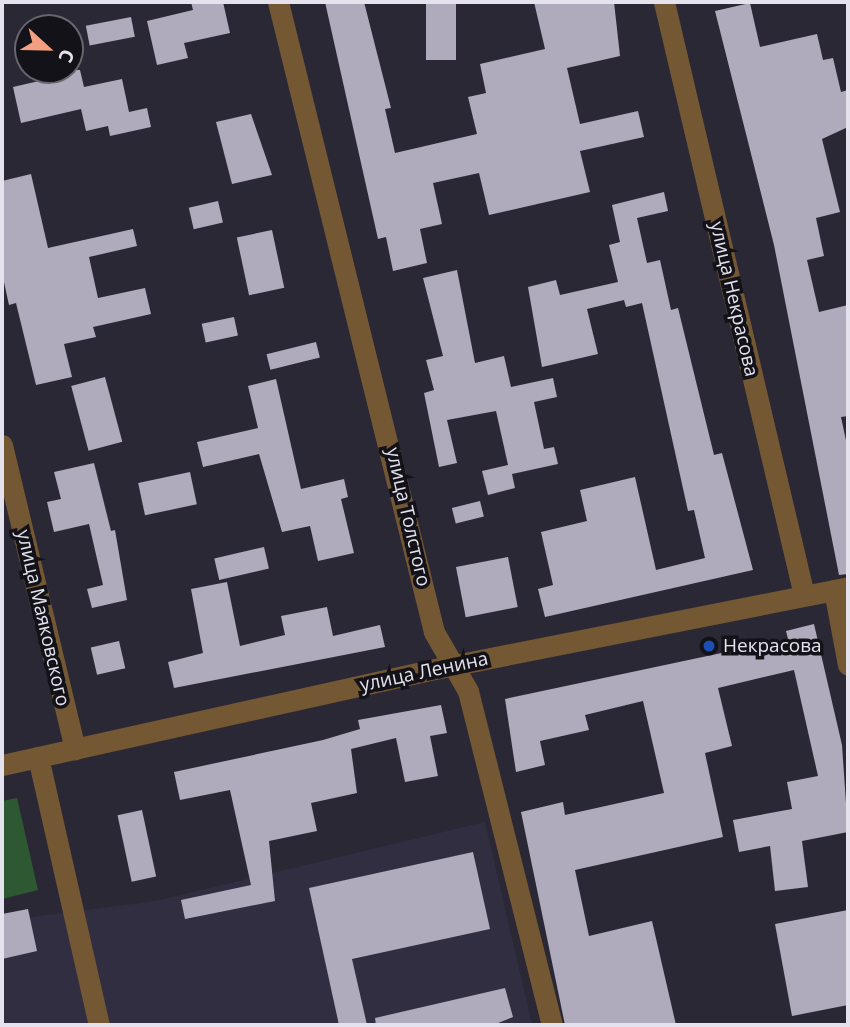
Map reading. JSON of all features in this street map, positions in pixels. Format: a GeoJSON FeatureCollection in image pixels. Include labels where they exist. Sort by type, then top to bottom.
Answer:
{"type":"FeatureCollection","features":[{"type":"Feature","properties":{"kind":"street","name":"улица Толстого"},"geometry":{"type":"LineString","coordinates":[[278,2],[434,632],[468,691],[552,1025]]}},
{"type":"Feature","properties":{"kind":"street","name":"улица Некрасова"},"geometry":{"type":"LineString","coordinates":[[664,2],[804,596]]}},
{"type":"Feature","properties":{"kind":"street","name":"улица Маяковского"},"geometry":{"type":"LineString","coordinates":[[2,445],[75,749]]}},
{"type":"Feature","properties":{"kind":"street","name":"улица Ленина"},"geometry":{"type":"LineString","coordinates":[[2,765],[454,665],[841,588]]}},
{"type":"Feature","properties":{"kind":"street"},"geometry":{"type":"LineString","coordinates":[[841,588],[848,665]]}},
{"type":"Feature","properties":{"kind":"street"},"geometry":{"type":"LineString","coordinates":[[38,757],[99,1025]]}},
{"type":"Feature","properties":{"kind":"shaded area"},"geometry":{"type":"Polygon","coordinates":[[[485,822],[532,1025],[2,1025],[2,921],[156,901],[485,822]]]}},
{"type":"Feature","properties":{"kind":"green space"},"geometry":{"type":"Polygon","coordinates":[[[17,798],[38,890],[2,899],[2,801],[17,798]]]}},
{"type":"Feature","properties":{"kind":"building"},"geometry":{"type":"Polygon","coordinates":[[[191,2],[223,2],[230,33],[184,43],[188,58],[157,65],[147,21],[193,10],[191,2]]]}},
{"type":"Feature","properties":{"kind":"building"},"geometry":{"type":"Polygon","coordinates":[[[325,2],[364,2],[391,108],[385,109],[395,153],[477,134],[468,97],[486,93],[480,64],[545,49],[534,2],[614,2],[620,56],[567,68],[580,124],[638,111],[644,137],[580,151],[590,192],[489,215],[479,173],[433,183],[442,224],[420,229],[427,263],[393,271],[386,237],[378,239],[325,2]]]}},
{"type":"Feature","properties":{"kind":"building"},"geometry":{"type":"Polygon","coordinates":[[[426,2],[456,2],[456,60],[426,60],[426,2]]]}},
{"type":"Feature","properties":{"kind":"building"},"geometry":{"type":"Polygon","coordinates":[[[750,3],[760,47],[817,34],[823,60],[833,58],[841,92],[848,90],[848,127],[822,139],[840,212],[816,218],[824,256],[807,260],[819,312],[848,305],[848,416],[841,417],[848,450],[848,574],[839,575],[774,245],[715,11],[750,3]]]}},
{"type":"Feature","properties":{"kind":"building"},"geometry":{"type":"Polygon","coordinates":[[[131,17],[135,37],[90,45],[86,26],[131,17]]]}},
{"type":"Feature","properties":{"kind":"building"},"geometry":{"type":"Polygon","coordinates":[[[122,79],[129,112],[147,108],[151,127],[110,136],[108,126],[86,131],[81,109],[21,123],[13,87],[26,84],[83,84],[84,87],[122,79]]]}},
{"type":"Feature","properties":{"kind":"building"},"geometry":{"type":"Polygon","coordinates":[[[251,114],[272,175],[232,184],[216,122],[251,114]]]}},
{"type":"Feature","properties":{"kind":"building"},"geometry":{"type":"Polygon","coordinates":[[[31,174],[48,248],[133,229],[137,246],[89,257],[98,298],[145,288],[151,314],[93,327],[96,337],[64,344],[72,377],[36,385],[16,303],[9,305],[2,273],[2,181],[31,174]]]}},
{"type":"Feature","properties":{"kind":"building"},"geometry":{"type":"Polygon","coordinates":[[[664,192],[668,211],[637,218],[647,263],[660,260],[671,310],[678,308],[714,455],[722,453],[753,570],[545,617],[538,589],[553,585],[541,532],[587,521],[580,490],[635,477],[656,570],[705,558],[694,510],[688,511],[642,303],[626,307],[624,300],[587,309],[598,354],[542,367],[528,287],[556,280],[560,295],[618,282],[609,245],[620,242],[612,205],[664,192]]]}},
{"type":"Feature","properties":{"kind":"building"},"geometry":{"type":"Polygon","coordinates":[[[218,201],[223,222],[194,229],[189,208],[218,201]]]}},
{"type":"Feature","properties":{"kind":"building"},"geometry":{"type":"Polygon","coordinates":[[[272,230],[284,288],[249,295],[237,237],[272,230]]]}},
{"type":"Feature","properties":{"kind":"building"},"geometry":{"type":"Polygon","coordinates":[[[457,270],[475,363],[504,356],[511,387],[553,378],[557,397],[534,402],[544,449],[554,447],[558,464],[512,474],[515,488],[488,495],[482,471],[508,465],[496,411],[447,420],[457,463],[439,467],[424,393],[434,390],[426,360],[443,356],[423,278],[457,270]]]}},
{"type":"Feature","properties":{"kind":"building"},"geometry":{"type":"Polygon","coordinates":[[[234,317],[238,336],[206,342],[202,324],[234,317]]]}},
{"type":"Feature","properties":{"kind":"building"},"geometry":{"type":"Polygon","coordinates":[[[316,342],[320,358],[270,370],[267,354],[316,342]]]}},
{"type":"Feature","properties":{"kind":"building"},"geometry":{"type":"Polygon","coordinates":[[[105,377],[122,442],[89,451],[71,386],[105,377]]]}},
{"type":"Feature","properties":{"kind":"building"},"geometry":{"type":"Polygon","coordinates":[[[276,379],[301,489],[344,479],[348,497],[341,499],[354,553],[318,561],[310,526],[282,532],[259,454],[203,467],[197,442],[258,428],[248,386],[276,379]]]}},
{"type":"Feature","properties":{"kind":"building"},"geometry":{"type":"Polygon","coordinates":[[[94,463],[111,531],[115,530],[127,600],[92,608],[87,589],[103,585],[89,524],[54,532],[47,502],[61,499],[54,472],[94,463]]]}},
{"type":"Feature","properties":{"kind":"building"},"geometry":{"type":"Polygon","coordinates":[[[190,472],[197,504],[145,515],[138,483],[190,472]]]}},
{"type":"Feature","properties":{"kind":"building"},"geometry":{"type":"Polygon","coordinates":[[[480,501],[484,517],[456,524],[452,508],[480,501]]]}},
{"type":"Feature","properties":{"kind":"building"},"geometry":{"type":"Polygon","coordinates":[[[264,547],[269,568],[219,580],[214,558],[264,547]]]}},
{"type":"Feature","properties":{"kind":"building"},"geometry":{"type":"Polygon","coordinates":[[[508,557],[518,607],[466,617],[456,567],[508,557]]]}},
{"type":"Feature","properties":{"kind":"building"},"geometry":{"type":"Polygon","coordinates":[[[227,582],[240,646],[285,635],[281,616],[327,607],[333,636],[380,625],[385,647],[174,688],[168,662],[203,653],[191,589],[227,582]]]}},
{"type":"Feature","properties":{"kind":"building"},"geometry":{"type":"Polygon","coordinates":[[[814,624],[842,745],[848,832],[802,841],[808,887],[775,891],[770,846],[739,852],[733,820],[792,809],[787,782],[818,776],[794,670],[718,688],[732,746],[705,753],[723,837],[575,870],[589,936],[652,921],[676,1025],[565,1025],[521,812],[563,802],[565,815],[664,793],[643,701],[585,715],[589,730],[540,741],[545,765],[516,772],[505,699],[788,639],[786,631],[814,624]]]}},
{"type":"Feature","properties":{"kind":"building"},"geometry":{"type":"Polygon","coordinates":[[[119,641],[125,668],[97,675],[91,648],[119,641]]]}},
{"type":"Feature","properties":{"kind":"building"},"geometry":{"type":"Polygon","coordinates":[[[441,705],[447,733],[430,736],[438,776],[405,782],[396,738],[351,749],[357,793],[311,803],[317,831],[269,841],[275,901],[185,919],[181,900],[251,885],[230,790],[180,800],[174,772],[323,740],[360,729],[358,720],[441,705]]]}},
{"type":"Feature","properties":{"kind":"building"},"geometry":{"type":"Polygon","coordinates":[[[142,810],[156,877],[132,882],[118,815],[142,810]]]}},
{"type":"Feature","properties":{"kind":"building"},"geometry":{"type":"Polygon","coordinates":[[[473,852],[490,929],[352,959],[367,1025],[339,1025],[309,888],[473,852]]]}},
{"type":"Feature","properties":{"kind":"building"},"geometry":{"type":"Polygon","coordinates":[[[28,909],[37,951],[2,959],[2,914],[28,909]]]}},
{"type":"Feature","properties":{"kind":"building"},"geometry":{"type":"Polygon","coordinates":[[[848,910],[848,1005],[792,1016],[775,924],[848,910]]]}},
{"type":"Feature","properties":{"kind":"building"},"geometry":{"type":"Polygon","coordinates":[[[505,988],[513,1017],[493,1025],[376,1025],[375,1018],[505,988]]]}},
{"type":"Feature","properties":{"kind":"place","name":"Некрасова"},"geometry":{"type":"Point","coordinates":[709,646]}}]}
